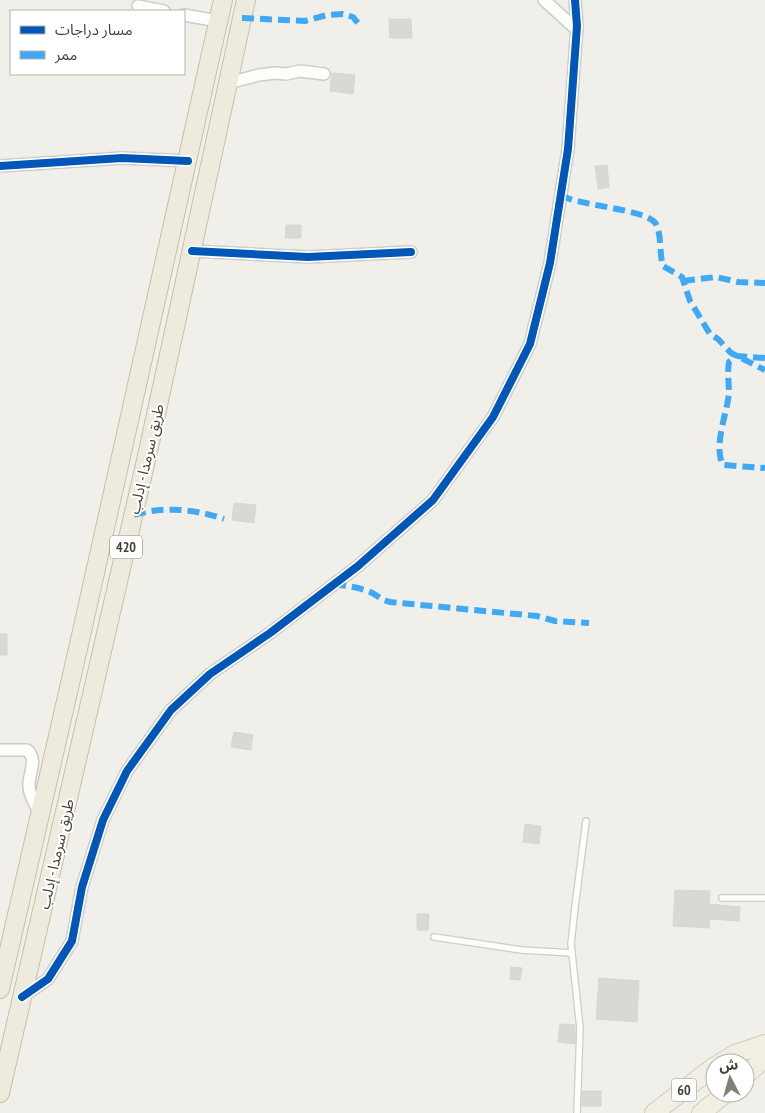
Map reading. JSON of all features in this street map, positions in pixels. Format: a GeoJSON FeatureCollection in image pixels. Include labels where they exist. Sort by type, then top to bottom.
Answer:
{"type":"FeatureCollection","features":[{"type":"Feature","properties":{"kind":"highway","name":"طريق سرمدا - إدلب"},"geometry":{"type":"LineString","coordinates":[[0,989],[223,0]]}},
{"type":"Feature","properties":{"kind":"highway","name":"طريق سرمدا - إدلب"},"geometry":{"type":"LineString","coordinates":[[0,1092],[147,456],[246,0]]}},
{"type":"Feature","properties":{"kind":"main road"},"geometry":{"type":"LineString","coordinates":[[738,1053],[765,1044]]}},
{"type":"Feature","properties":{"kind":"main road"},"geometry":{"type":"LineString","coordinates":[[755,1067],[765,1058]]}},
{"type":"Feature","properties":{"kind":"main road","name":"60"},"geometry":{"type":"LineString","coordinates":[[654,1113],[705,1074]]}},
{"type":"Feature","properties":{"kind":"main road","name":"60"},"geometry":{"type":"LineString","coordinates":[[702,1113],[714,1103]]}},
{"type":"Feature","properties":{"kind":"street"},"geometry":{"type":"LineString","coordinates":[[544,0],[577,30]]}},
{"type":"Feature","properties":{"kind":"street"},"geometry":{"type":"LineString","coordinates":[[22,998],[48,979],[72,941],[82,887],[104,820],[127,771],[171,710],[210,674],[270,633],[358,566],[433,500],[493,417],[530,344],[550,264],[568,149],[577,30],[575,0]]}},
{"type":"Feature","properties":{"kind":"street"},"geometry":{"type":"LineString","coordinates":[[138,6],[159,10]]}},
{"type":"Feature","properties":{"kind":"street"},"geometry":{"type":"LineString","coordinates":[[185,15],[218,21]]}},
{"type":"Feature","properties":{"kind":"street"},"geometry":{"type":"LineString","coordinates":[[228,83],[266,74],[289,74],[300,71],[324,74]]}},
{"type":"Feature","properties":{"kind":"street"},"geometry":{"type":"LineString","coordinates":[[0,166],[122,158],[188,161]]}},
{"type":"Feature","properties":{"kind":"street"},"geometry":{"type":"LineString","coordinates":[[192,251],[308,257],[411,252]]}},
{"type":"Feature","properties":{"kind":"street"},"geometry":{"type":"LineString","coordinates":[[0,750],[28,750],[31,753],[33,761],[29,788],[40,814]]}},
{"type":"Feature","properties":{"kind":"lane"},"geometry":{"type":"LineString","coordinates":[[577,1113],[580,1028],[572,953],[573,921],[586,821]]}},
{"type":"Feature","properties":{"kind":"lane"},"geometry":{"type":"LineString","coordinates":[[722,898],[765,898]]}},
{"type":"Feature","properties":{"kind":"lane"},"geometry":{"type":"LineString","coordinates":[[434,937],[522,950],[572,953]]}},
{"type":"Feature","properties":{"kind":"building"},"geometry":{"type":"Polygon","coordinates":[[[389,19],[411,19],[412,38],[390,38],[389,19]]]}},
{"type":"Feature","properties":{"kind":"building"},"geometry":{"type":"Polygon","coordinates":[[[332,73],[355,75],[353,94],[330,91],[332,73]]]}},
{"type":"Feature","properties":{"kind":"building"},"geometry":{"type":"Polygon","coordinates":[[[607,165],[609,187],[598,189],[595,166],[607,165]]]}},
{"type":"Feature","properties":{"kind":"building"},"geometry":{"type":"Polygon","coordinates":[[[286,225],[301,225],[301,238],[285,238],[286,225]]]}},
{"type":"Feature","properties":{"kind":"building"},"geometry":{"type":"Polygon","coordinates":[[[234,503],[256,505],[254,523],[232,520],[234,503]]]}},
{"type":"Feature","properties":{"kind":"building"},"geometry":{"type":"Polygon","coordinates":[[[0,634],[7,634],[7,655],[0,655],[0,634]]]}},
{"type":"Feature","properties":{"kind":"building"},"geometry":{"type":"Polygon","coordinates":[[[234,732],[253,735],[251,750],[231,747],[234,732]]]}},
{"type":"Feature","properties":{"kind":"building"},"geometry":{"type":"Polygon","coordinates":[[[525,824],[541,826],[539,844],[523,842],[525,824]]]}},
{"type":"Feature","properties":{"kind":"building"},"geometry":{"type":"Polygon","coordinates":[[[675,890],[710,891],[709,904],[740,907],[739,921],[710,919],[709,928],[673,926],[675,890]]]}},
{"type":"Feature","properties":{"kind":"building"},"geometry":{"type":"Polygon","coordinates":[[[417,914],[429,914],[428,930],[417,930],[417,914]]]}},
{"type":"Feature","properties":{"kind":"building"},"geometry":{"type":"Polygon","coordinates":[[[511,967],[522,968],[520,980],[510,979],[511,967]]]}},
{"type":"Feature","properties":{"kind":"building"},"geometry":{"type":"Polygon","coordinates":[[[599,978],[639,981],[637,1022],[596,1019],[599,978]]]}},
{"type":"Feature","properties":{"kind":"building"},"geometry":{"type":"Polygon","coordinates":[[[560,1024],[575,1025],[575,1044],[558,1042],[560,1024]]]}},
{"type":"Feature","properties":{"kind":"building"},"geometry":{"type":"Polygon","coordinates":[[[582,1091],[601,1091],[601,1106],[582,1106],[582,1091]]]}},
{"type":"Feature","properties":{"kind":"marked path"},"geometry":{"type":"LineString","coordinates":[[242,18],[305,21],[327,15],[343,14],[353,17],[361,27]]}},
{"type":"Feature","properties":{"kind":"marked path"},"geometry":{"type":"LineString","coordinates":[[561,195],[582,202],[627,211],[650,219],[656,224],[663,266],[682,277],[690,301],[710,334],[718,339],[731,353],[765,370]]}},
{"type":"Feature","properties":{"kind":"marked path"},"geometry":{"type":"LineString","coordinates":[[683,281],[716,277],[738,282],[765,283]]}},
{"type":"Feature","properties":{"kind":"marked path"},"geometry":{"type":"LineString","coordinates":[[765,358],[737,356],[729,362],[729,393],[719,449],[723,465],[765,468]]}},
{"type":"Feature","properties":{"kind":"marked path"},"geometry":{"type":"LineString","coordinates":[[134,515],[156,510],[179,510],[202,513],[224,519]]}},
{"type":"Feature","properties":{"kind":"marked path"},"geometry":{"type":"LineString","coordinates":[[334,584],[371,592],[390,602],[537,616],[555,621],[589,623]]}},
{"type":"Feature","properties":{"kind":"cycle path"},"geometry":{"type":"LineString","coordinates":[[22,997],[48,979],[72,941],[82,887],[103,820],[127,771],[171,710],[210,674],[270,633],[358,566],[433,500],[493,417],[530,344],[550,263],[568,149],[577,26],[575,0]]}},
{"type":"Feature","properties":{"kind":"cycle path"},"geometry":{"type":"LineString","coordinates":[[0,166],[122,158],[188,161]]}},
{"type":"Feature","properties":{"kind":"cycle path"},"geometry":{"type":"LineString","coordinates":[[192,251],[308,257],[411,252]]}}]}
